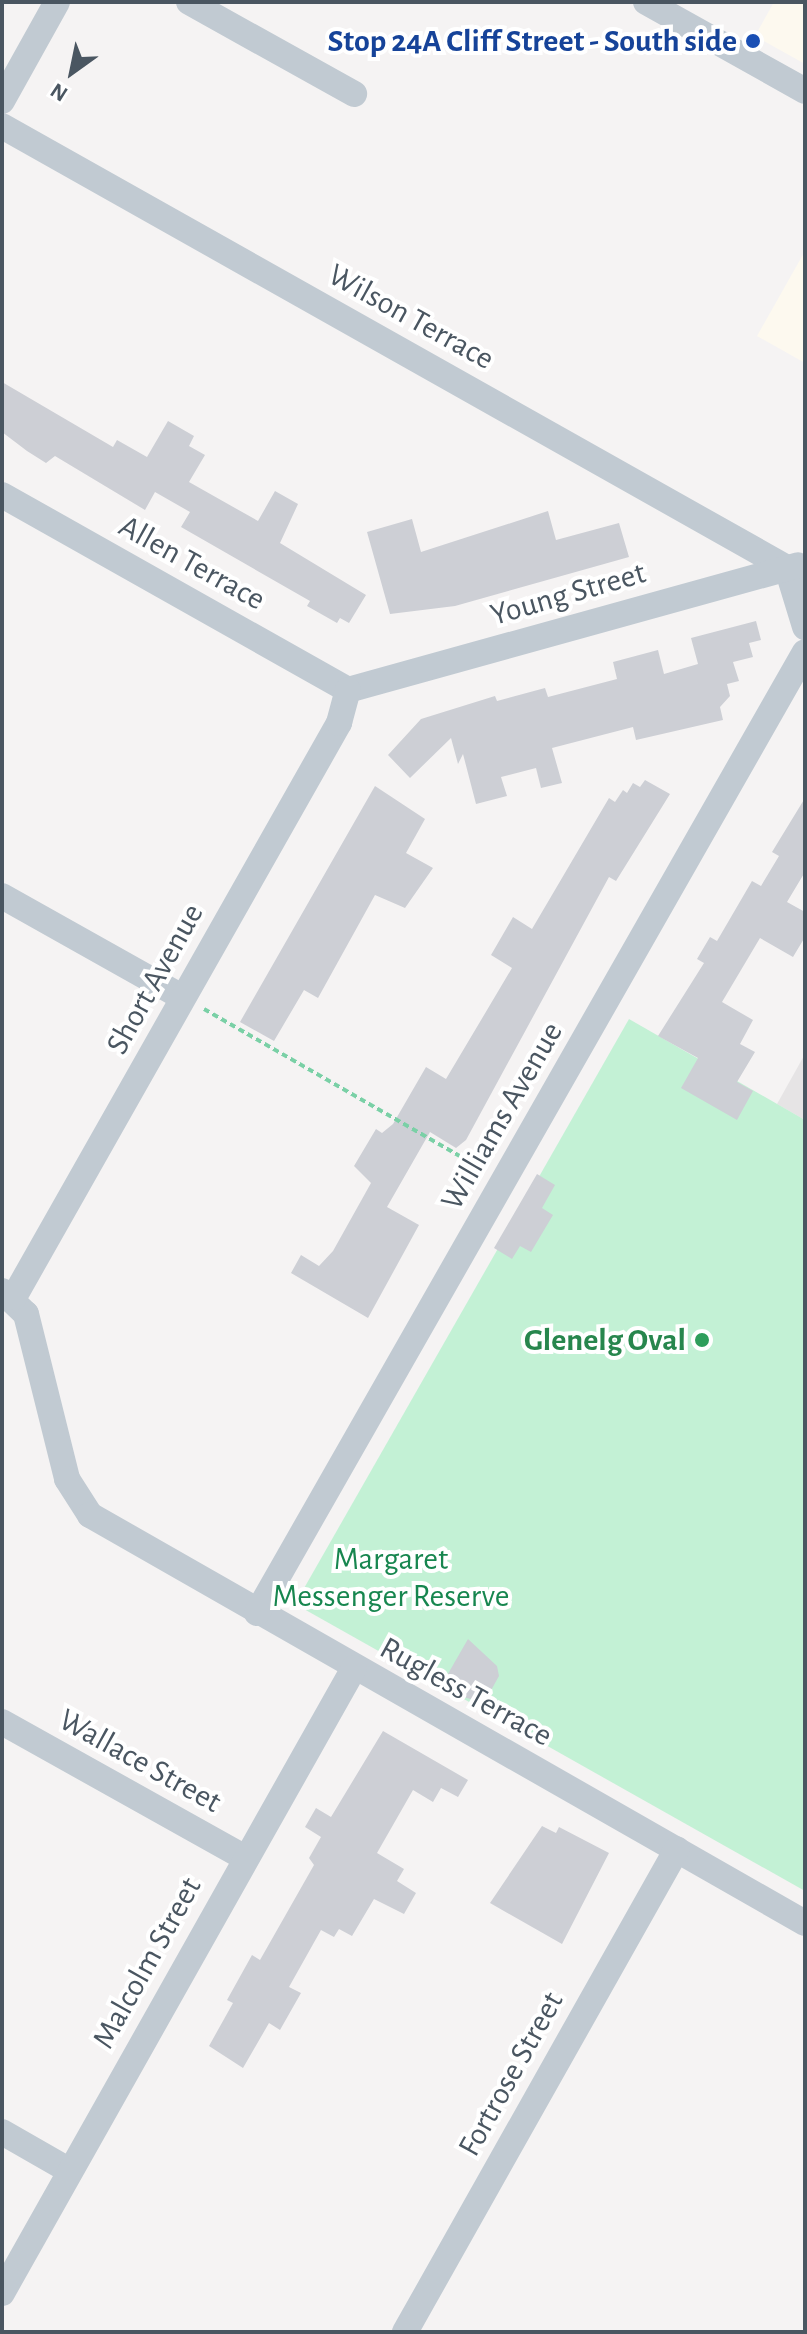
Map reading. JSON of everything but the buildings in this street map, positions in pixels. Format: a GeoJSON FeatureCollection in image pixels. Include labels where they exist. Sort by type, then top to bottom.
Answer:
{"type":"FeatureCollection","features":[{"type":"Feature","properties":{"kind":"street"},"geometry":{"type":"LineString","coordinates":[[2,101],[57,2]]}},
{"type":"Feature","properties":{"kind":"street"},"geometry":{"type":"LineString","coordinates":[[189,2],[354,94]]}},
{"type":"Feature","properties":{"kind":"street"},"geometry":{"type":"LineString","coordinates":[[646,2],[805,91]]}},
{"type":"Feature","properties":{"kind":"street","name":"Wilson Terrace"},"geometry":{"type":"LineString","coordinates":[[2,126],[796,565]]}},
{"type":"Feature","properties":{"kind":"street","name":"Allen Terrace"},"geometry":{"type":"LineString","coordinates":[[2,495],[348,690]]}},
{"type":"Feature","properties":{"kind":"street"},"geometry":{"type":"LineString","coordinates":[[796,565],[805,627]]}},
{"type":"Feature","properties":{"kind":"street","name":"Young Street"},"geometry":{"type":"LineString","coordinates":[[348,690],[796,565]]}},
{"type":"Feature","properties":{"kind":"street","name":"Williams Avenue"},"geometry":{"type":"LineString","coordinates":[[257,1613],[805,652]]}},
{"type":"Feature","properties":{"kind":"street","name":"Short Avenue"},"geometry":{"type":"LineString","coordinates":[[8,1294],[339,723],[348,690]]}},
{"type":"Feature","properties":{"kind":"street"},"geometry":{"type":"LineString","coordinates":[[2,896],[182,997]]}},
{"type":"Feature","properties":{"kind":"street","name":"Rugless Terrace"},"geometry":{"type":"LineString","coordinates":[[8,1294],[35,1338],[77,1502],[109,1528],[805,1923]]}},
{"type":"Feature","properties":{"kind":"street","name":"Malcolm Street"},"geometry":{"type":"LineString","coordinates":[[2,2293],[354,1668]]}},
{"type":"Feature","properties":{"kind":"street","name":"Wallace Street"},"geometry":{"type":"LineString","coordinates":[[2,1722],[245,1858]]}},
{"type":"Feature","properties":{"kind":"street","name":"Fortrose Street"},"geometry":{"type":"LineString","coordinates":[[405,2332],[677,1849]]}},
{"type":"Feature","properties":{"kind":"street"},"geometry":{"type":"LineString","coordinates":[[2,2132],[70,2171]]}},
{"type":"Feature","properties":{"kind":"path"},"geometry":{"type":"LineString","coordinates":[[182,997],[504,1181]]}},
{"type":"Feature","properties":{"kind":"shaded area"},"geometry":{"type":"Polygon","coordinates":[[[774,2],[805,2],[805,64],[755,36],[774,2]]]}},
{"type":"Feature","properties":{"kind":"shaded area"},"geometry":{"type":"Polygon","coordinates":[[[805,251],[805,363],[757,336],[805,251]]]}},
{"type":"Feature","properties":{"kind":"shaded area"},"geometry":{"type":"Polygon","coordinates":[[[805,1054],[805,1120],[777,1104],[805,1054]]]}},
{"type":"Feature","properties":{"kind":"green space","name":"Glenelg Oval"},"geometry":{"type":"Polygon","coordinates":[[[629,1019],[805,1120],[805,1891],[295,1604],[629,1019]]]}},
{"type":"Feature","properties":{"kind":"place","name":"Stop 24A Cliff Street - South side"},"geometry":{"type":"Point","coordinates":[753,41]}},
{"type":"Feature","properties":{"kind":"place","name":"Glenelg Oval"},"geometry":{"type":"Point","coordinates":[702,1340]}},
{"type":"Feature","properties":{"kind":"park label","name":"Margaret Messenger Reserve"},"geometry":{"type":"Point","coordinates":[391,1578]}}]}
